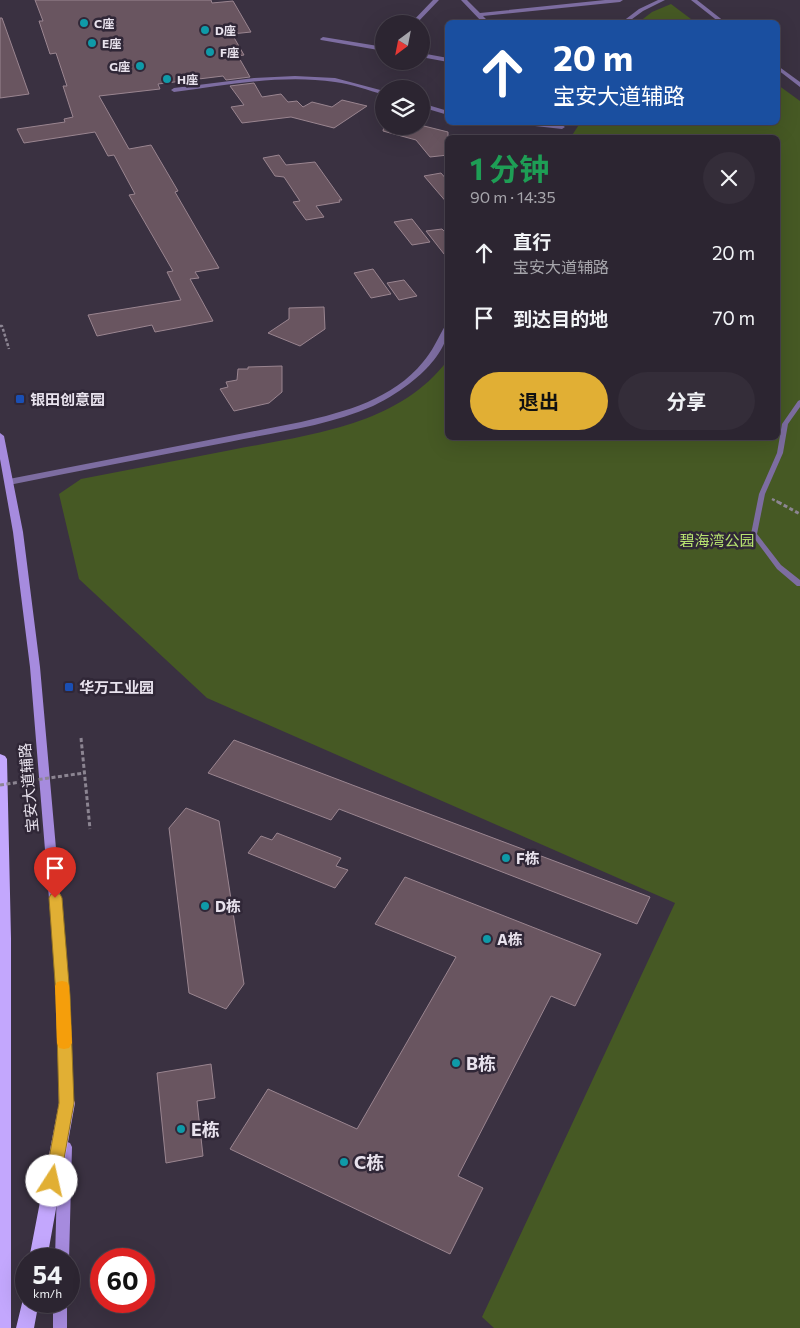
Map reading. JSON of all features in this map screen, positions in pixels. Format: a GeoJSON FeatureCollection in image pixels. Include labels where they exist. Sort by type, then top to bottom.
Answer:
{"type":"FeatureCollection","features":[{"type":"Feature","properties":{"kind":"main road","name":"宝安大道辅路"},"geometry":{"type":"LineString","coordinates":[[0,436],[18,532],[35,667],[63,996],[66,1103],[62,1248]]}},
{"type":"Feature","properties":{"kind":"main road"},"geometry":{"type":"LineString","coordinates":[[0,759],[4,938],[2,1328]]}},
{"type":"Feature","properties":{"kind":"main road"},"geometry":{"type":"LineString","coordinates":[[40,1248],[66,1103]]}},
{"type":"Feature","properties":{"kind":"main road"},"geometry":{"type":"LineString","coordinates":[[25,1328],[28,1313]]}},
{"type":"Feature","properties":{"kind":"main road"},"geometry":{"type":"LineString","coordinates":[[60,1313],[60,1328]]}},
{"type":"Feature","properties":{"kind":"street"},"geometry":{"type":"LineString","coordinates":[[422,15],[436,0]]}},
{"type":"Feature","properties":{"kind":"street"},"geometry":{"type":"LineString","coordinates":[[464,0],[484,20]]}},
{"type":"Feature","properties":{"kind":"street"},"geometry":{"type":"LineString","coordinates":[[479,15],[620,0]]}},
{"type":"Feature","properties":{"kind":"street"},"geometry":{"type":"LineString","coordinates":[[628,20],[641,10],[662,0]]}},
{"type":"Feature","properties":{"kind":"street"},"geometry":{"type":"LineString","coordinates":[[694,0],[719,20]]}},
{"type":"Feature","properties":{"kind":"street"},"geometry":{"type":"LineString","coordinates":[[323,39],[375,48]]}},
{"type":"Feature","properties":{"kind":"street"},"geometry":{"type":"LineString","coordinates":[[430,57],[445,60]]}},
{"type":"Feature","properties":{"kind":"street"},"geometry":{"type":"LineString","coordinates":[[780,69],[800,84]]}},
{"type":"Feature","properties":{"kind":"street"},"geometry":{"type":"LineString","coordinates":[[174,90],[298,77],[346,82],[375,90]]}},
{"type":"Feature","properties":{"kind":"street"},"geometry":{"type":"LineString","coordinates":[[430,108],[445,113]]}},
{"type":"Feature","properties":{"kind":"street"},"geometry":{"type":"LineString","coordinates":[[532,125],[562,128]]}},
{"type":"Feature","properties":{"kind":"street"},"geometry":{"type":"LineString","coordinates":[[9,482],[314,422],[358,409],[390,394],[414,376],[432,356],[445,333]]}},
{"type":"Feature","properties":{"kind":"lane"},"geometry":{"type":"LineString","coordinates":[[800,402],[785,424],[780,453],[762,494],[754,534],[779,567],[800,584]]}},
{"type":"Feature","properties":{"kind":"path"},"geometry":{"type":"LineString","coordinates":[[0,326],[2,326],[9,349]]}},
{"type":"Feature","properties":{"kind":"path"},"geometry":{"type":"LineString","coordinates":[[762,494],[800,514]]}},
{"type":"Feature","properties":{"kind":"path"},"geometry":{"type":"LineString","coordinates":[[81,738],[90,829]]}},
{"type":"Feature","properties":{"kind":"path"},"geometry":{"type":"LineString","coordinates":[[0,786],[84,773]]}},
{"type":"Feature","properties":{"kind":"green space"},"geometry":{"type":"Polygon","coordinates":[[[671,4],[692,20],[642,20],[652,12],[671,4]]]}},
{"type":"Feature","properties":{"kind":"green space","name":"碧海湾公园"},"geometry":{"type":"Polygon","coordinates":[[[780,86],[800,101],[800,1328],[494,1328],[482,1317],[675,903],[207,698],[79,579],[59,494],[81,479],[319,433],[348,425],[403,401],[426,383],[445,363],[445,440],[780,440],[780,135],[572,135],[579,125],[780,125],[780,86]]]}},
{"type":"Feature","properties":{"kind":"building"},"geometry":{"type":"Polygon","coordinates":[[[35,0],[211,0],[212,3],[233,1],[251,32],[232,34],[244,55],[238,56],[250,77],[226,80],[223,76],[158,84],[160,89],[99,96],[129,149],[151,145],[178,191],[175,192],[219,268],[195,272],[199,278],[190,279],[213,321],[155,332],[152,325],[97,336],[88,315],[181,300],[167,272],[173,271],[129,195],[135,194],[114,155],[108,156],[95,132],[24,143],[17,129],[65,122],[64,119],[73,117],[63,86],[67,86],[56,53],[50,54],[39,21],[43,21],[35,0]]]}},
{"type":"Feature","properties":{"kind":"building"},"geometry":{"type":"Polygon","coordinates":[[[0,18],[2,18],[29,94],[0,98],[0,18]]]}},
{"type":"Feature","properties":{"kind":"building"},"geometry":{"type":"Polygon","coordinates":[[[254,83],[262,97],[281,94],[288,102],[297,101],[303,107],[312,102],[332,107],[342,100],[367,106],[334,128],[291,117],[242,123],[231,107],[244,105],[230,86],[254,83]]]}},
{"type":"Feature","properties":{"kind":"building"},"geometry":{"type":"Polygon","coordinates":[[[430,128],[448,132],[448,135],[445,135],[445,155],[430,157],[416,140],[398,135],[430,135],[430,128]]]}},
{"type":"Feature","properties":{"kind":"building"},"geometry":{"type":"Polygon","coordinates":[[[279,155],[286,165],[315,162],[342,200],[316,206],[324,217],[306,220],[293,202],[300,201],[284,177],[275,176],[263,158],[279,155]]]}},
{"type":"Feature","properties":{"kind":"building"},"geometry":{"type":"Polygon","coordinates":[[[441,173],[445,178],[445,200],[424,176],[441,173]]]}},
{"type":"Feature","properties":{"kind":"building"},"geometry":{"type":"Polygon","coordinates":[[[412,219],[430,242],[412,245],[394,222],[412,219]]]}},
{"type":"Feature","properties":{"kind":"building"},"geometry":{"type":"Polygon","coordinates":[[[442,229],[445,232],[445,255],[426,231],[442,229]]]}},
{"type":"Feature","properties":{"kind":"building"},"geometry":{"type":"Polygon","coordinates":[[[373,269],[391,294],[371,298],[354,273],[373,269]]]}},
{"type":"Feature","properties":{"kind":"building"},"geometry":{"type":"Polygon","coordinates":[[[404,280],[417,296],[399,300],[387,283],[404,280]]]}},
{"type":"Feature","properties":{"kind":"building"},"geometry":{"type":"Polygon","coordinates":[[[324,307],[325,329],[300,346],[268,333],[289,319],[289,308],[324,307]]]}},
{"type":"Feature","properties":{"kind":"building"},"geometry":{"type":"Polygon","coordinates":[[[282,366],[282,392],[269,403],[234,411],[220,389],[228,387],[226,382],[237,380],[238,369],[282,366]]]}},
{"type":"Feature","properties":{"kind":"building"},"geometry":{"type":"Polygon","coordinates":[[[234,740],[650,897],[637,924],[339,809],[331,820],[208,773],[234,740]]]}},
{"type":"Feature","properties":{"kind":"building","name":"D栋"},"geometry":{"type":"Polygon","coordinates":[[[186,808],[219,821],[244,984],[226,1009],[189,993],[169,828],[186,808]]]}},
{"type":"Feature","properties":{"kind":"building"},"geometry":{"type":"Polygon","coordinates":[[[277,833],[341,858],[336,866],[348,870],[335,888],[248,853],[261,836],[272,840],[277,833]]]}},
{"type":"Feature","properties":{"kind":"building"},"geometry":{"type":"Polygon","coordinates":[[[405,877],[601,954],[575,1006],[551,996],[458,1176],[483,1188],[450,1254],[230,1149],[268,1089],[357,1129],[456,957],[375,924],[405,877]]]}},
{"type":"Feature","properties":{"kind":"building","name":"E栋"},"geometry":{"type":"Polygon","coordinates":[[[211,1064],[215,1098],[197,1101],[203,1156],[166,1163],[157,1073],[211,1064]]]}},
{"type":"Feature","properties":{"kind":"slow traffic"},"geometry":{"type":"LineString","coordinates":[[62,986],[64,1043]]}},
{"type":"Feature","properties":{"kind":"place","name":"C座"},"geometry":{"type":"Point","coordinates":[84,23]}},
{"type":"Feature","properties":{"kind":"place","name":"D座"},"geometry":{"type":"Point","coordinates":[205,30]}},
{"type":"Feature","properties":{"kind":"place","name":"E座"},"geometry":{"type":"Point","coordinates":[92,43]}},
{"type":"Feature","properties":{"kind":"place","name":"F座"},"geometry":{"type":"Point","coordinates":[210,52]}},
{"type":"Feature","properties":{"kind":"place","name":"G座"},"geometry":{"type":"Point","coordinates":[140,66]}},
{"type":"Feature","properties":{"kind":"place","name":"H座"},"geometry":{"type":"Point","coordinates":[167,79]}},
{"type":"Feature","properties":{"kind":"place","name":"银田创意园"},"geometry":{"type":"Point","coordinates":[20,399]}},
{"type":"Feature","properties":{"kind":"place","name":"华万工业园"},"geometry":{"type":"Point","coordinates":[69,687]}},
{"type":"Feature","properties":{"kind":"place","name":"F栋"},"geometry":{"type":"Point","coordinates":[506,858]}},
{"type":"Feature","properties":{"kind":"place","name":"D栋"},"geometry":{"type":"Point","coordinates":[205,906]}},
{"type":"Feature","properties":{"kind":"place","name":"A栋"},"geometry":{"type":"Point","coordinates":[487,939]}},
{"type":"Feature","properties":{"kind":"place","name":"B栋"},"geometry":{"type":"Point","coordinates":[456,1063]}},
{"type":"Feature","properties":{"kind":"place","name":"E栋"},"geometry":{"type":"Point","coordinates":[181,1129]}},
{"type":"Feature","properties":{"kind":"place","name":"C栋"},"geometry":{"type":"Point","coordinates":[344,1162]}},
{"type":"Feature","properties":{"kind":"route"},"geometry":{"type":"LineString","coordinates":[[52,1181],[66,1103],[63,996],[55,898]]}}]}
